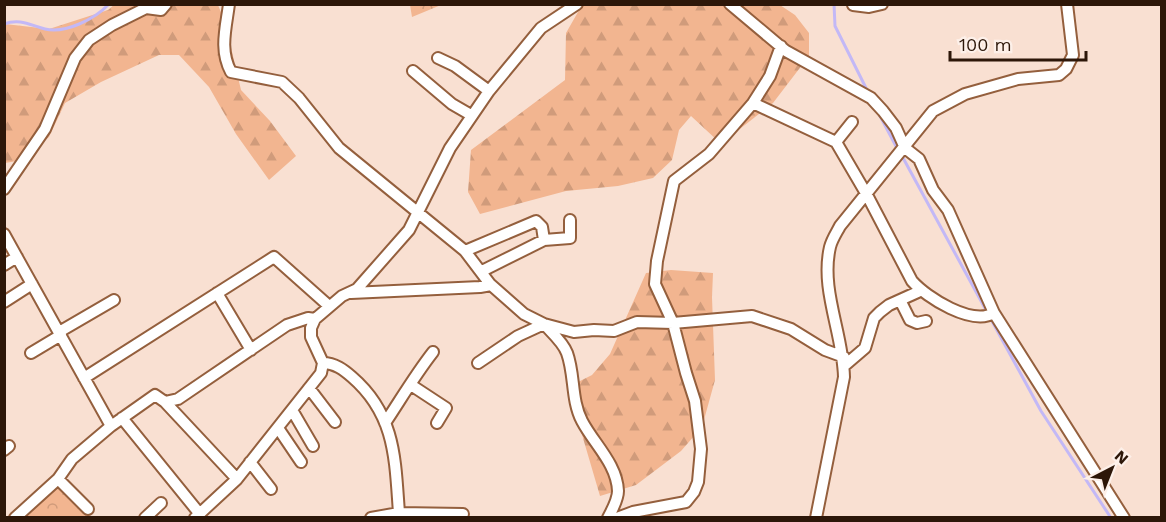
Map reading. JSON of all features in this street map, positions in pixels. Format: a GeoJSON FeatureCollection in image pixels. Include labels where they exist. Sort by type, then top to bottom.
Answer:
{"type":"FeatureCollection","features":[{"type":"Feature","properties":{"kind":"street"},"geometry":{"type":"LineString","coordinates":[[229,4],[223,44],[226,62],[231,72],[282,82],[299,98],[339,148],[465,251],[491,285],[524,314],[543,324],[574,332],[614,331],[637,322],[673,322],[752,316],[791,329],[844,361]]}},
{"type":"Feature","properties":{"kind":"street"},"geometry":{"type":"LineString","coordinates":[[122,418],[197,515],[237,479],[321,373],[324,363],[311,337],[311,328],[315,319],[347,293],[357,289],[409,230],[450,148],[471,115],[541,28],[577,4]]}},
{"type":"Feature","properties":{"kind":"street"},"geometry":{"type":"LineString","coordinates":[[730,4],[781,46],[871,98],[896,128],[905,148],[919,159],[933,190],[948,210],[994,313],[1124,518]]}},
{"type":"Feature","properties":{"kind":"street"},"geometry":{"type":"LineString","coordinates":[[853,5],[869,7],[882,4]]}},
{"type":"Feature","properties":{"kind":"street"},"geometry":{"type":"LineString","coordinates":[[816,518],[841,396],[844,361],[827,276],[831,244],[840,226],[933,111],[965,94],[1018,79],[1059,75],[1066,69],[1073,56],[1067,4]]}},
{"type":"Feature","properties":{"kind":"street"},"geometry":{"type":"LineString","coordinates":[[4,189],[45,129],[75,58],[89,40],[112,25],[146,8],[161,10],[169,5]]}},
{"type":"Feature","properties":{"kind":"street"},"geometry":{"type":"LineString","coordinates":[[617,518],[633,512],[686,502],[698,482],[702,449],[695,401],[673,322],[655,284],[657,261],[674,181],[709,154],[753,103],[770,76],[781,46]]}},
{"type":"Feature","properties":{"kind":"street"},"geometry":{"type":"LineString","coordinates":[[438,58],[455,66],[489,91]]}},
{"type":"Feature","properties":{"kind":"street"},"geometry":{"type":"LineString","coordinates":[[413,71],[452,104],[471,115]]}},
{"type":"Feature","properties":{"kind":"street"},"geometry":{"type":"LineString","coordinates":[[753,103],[836,142],[912,281],[920,291],[952,309],[969,315],[982,317],[994,313]]}},
{"type":"Feature","properties":{"kind":"street"},"geometry":{"type":"LineString","coordinates":[[836,142],[852,122]]}},
{"type":"Feature","properties":{"kind":"street"},"geometry":{"type":"LineString","coordinates":[[482,271],[544,240],[570,238],[570,220]]}},
{"type":"Feature","properties":{"kind":"street"},"geometry":{"type":"LineString","coordinates":[[465,251],[536,221],[542,227],[544,240]]}},
{"type":"Feature","properties":{"kind":"street"},"geometry":{"type":"LineString","coordinates":[[4,234],[111,426]]}},
{"type":"Feature","properties":{"kind":"street"},"geometry":{"type":"LineString","coordinates":[[4,265],[17,257]]}},
{"type":"Feature","properties":{"kind":"street"},"geometry":{"type":"LineString","coordinates":[[84,378],[274,258],[329,306]]}},
{"type":"Feature","properties":{"kind":"street"},"geometry":{"type":"LineString","coordinates":[[4,302],[32,284]]}},
{"type":"Feature","properties":{"kind":"street"},"geometry":{"type":"LineString","coordinates":[[347,293],[491,285]]}},
{"type":"Feature","properties":{"kind":"street"},"geometry":{"type":"LineString","coordinates":[[844,361],[864,348],[874,318],[889,305],[920,291]]}},
{"type":"Feature","properties":{"kind":"street"},"geometry":{"type":"LineString","coordinates":[[217,293],[251,350]]}},
{"type":"Feature","properties":{"kind":"street"},"geometry":{"type":"LineString","coordinates":[[31,352],[114,300]]}},
{"type":"Feature","properties":{"kind":"street"},"geometry":{"type":"LineString","coordinates":[[900,300],[910,320],[917,323],[926,321]]}},
{"type":"Feature","properties":{"kind":"street"},"geometry":{"type":"LineString","coordinates":[[165,402],[178,399],[287,325],[308,318],[315,319]]}},
{"type":"Feature","properties":{"kind":"street"},"geometry":{"type":"LineString","coordinates":[[478,363],[518,336],[543,324]]}},
{"type":"Feature","properties":{"kind":"street"},"geometry":{"type":"LineString","coordinates":[[543,324],[567,352],[575,404],[582,421],[608,459],[618,492],[608,518]]}},
{"type":"Feature","properties":{"kind":"street"},"geometry":{"type":"LineString","coordinates":[[385,423],[411,385],[418,370],[433,352]]}},
{"type":"Feature","properties":{"kind":"street"},"geometry":{"type":"LineString","coordinates":[[324,363],[342,368],[361,385],[372,398],[385,423],[392,441],[399,513]]}},
{"type":"Feature","properties":{"kind":"street"},"geometry":{"type":"LineString","coordinates":[[411,385],[446,408],[437,423]]}},
{"type":"Feature","properties":{"kind":"street"},"geometry":{"type":"LineString","coordinates":[[309,388],[335,422]]}},
{"type":"Feature","properties":{"kind":"street"},"geometry":{"type":"LineString","coordinates":[[15,518],[58,479],[72,459],[111,426],[155,395],[165,402],[237,479]]}},
{"type":"Feature","properties":{"kind":"street"},"geometry":{"type":"LineString","coordinates":[[292,410],[313,446]]}},
{"type":"Feature","properties":{"kind":"street"},"geometry":{"type":"LineString","coordinates":[[278,428],[301,462]]}},
{"type":"Feature","properties":{"kind":"street"},"geometry":{"type":"LineString","coordinates":[[250,462],[271,489]]}},
{"type":"Feature","properties":{"kind":"street"},"geometry":{"type":"LineString","coordinates":[[58,479],[88,509]]}},
{"type":"Feature","properties":{"kind":"street"},"geometry":{"type":"LineString","coordinates":[[145,518],[161,503]]}},
{"type":"Feature","properties":{"kind":"street"},"geometry":{"type":"LineString","coordinates":[[371,518],[399,513],[463,514]]}},
{"type":"Feature","properties":{"kind":"green space"},"geometry":{"type":"Polygon","coordinates":[[[115,4],[218,5],[225,22],[241,90],[270,121],[296,156],[269,180],[236,134],[209,87],[179,55],[159,55],[101,82],[65,103],[49,137],[23,160],[5,163],[5,24],[49,29],[108,10],[115,4]]]}},
{"type":"Feature","properties":{"kind":"green space"},"geometry":{"type":"Polygon","coordinates":[[[410,4],[441,5],[412,17],[410,4]]]}},
{"type":"Feature","properties":{"kind":"green space"},"geometry":{"type":"Polygon","coordinates":[[[582,5],[780,5],[795,15],[809,33],[809,56],[773,103],[736,132],[719,142],[691,116],[679,130],[672,160],[653,178],[618,186],[566,191],[480,214],[468,192],[471,150],[565,80],[566,33],[582,5]]]}},
{"type":"Feature","properties":{"kind":"green space"},"geometry":{"type":"Polygon","coordinates":[[[671,270],[713,273],[715,380],[702,427],[681,451],[636,485],[600,496],[568,387],[592,375],[610,354],[646,273],[671,270]]]}},
{"type":"Feature","properties":{"kind":"green space"},"geometry":{"type":"Polygon","coordinates":[[[58,479],[91,517],[15,518],[58,479]]]}},
{"type":"Feature","properties":{"kind":"waterway"},"geometry":{"type":"LineString","coordinates":[[4,24],[20,22],[45,29],[61,29],[88,20],[109,4]]}},
{"type":"Feature","properties":{"kind":"waterway"},"geometry":{"type":"LineString","coordinates":[[834,4],[835,26],[868,92]]}},
{"type":"Feature","properties":{"kind":"waterway"},"geometry":{"type":"LineString","coordinates":[[879,114],[898,150]]}},
{"type":"Feature","properties":{"kind":"waterway"},"geometry":{"type":"LineString","coordinates":[[902,156],[1041,411],[1111,518]]}}]}
